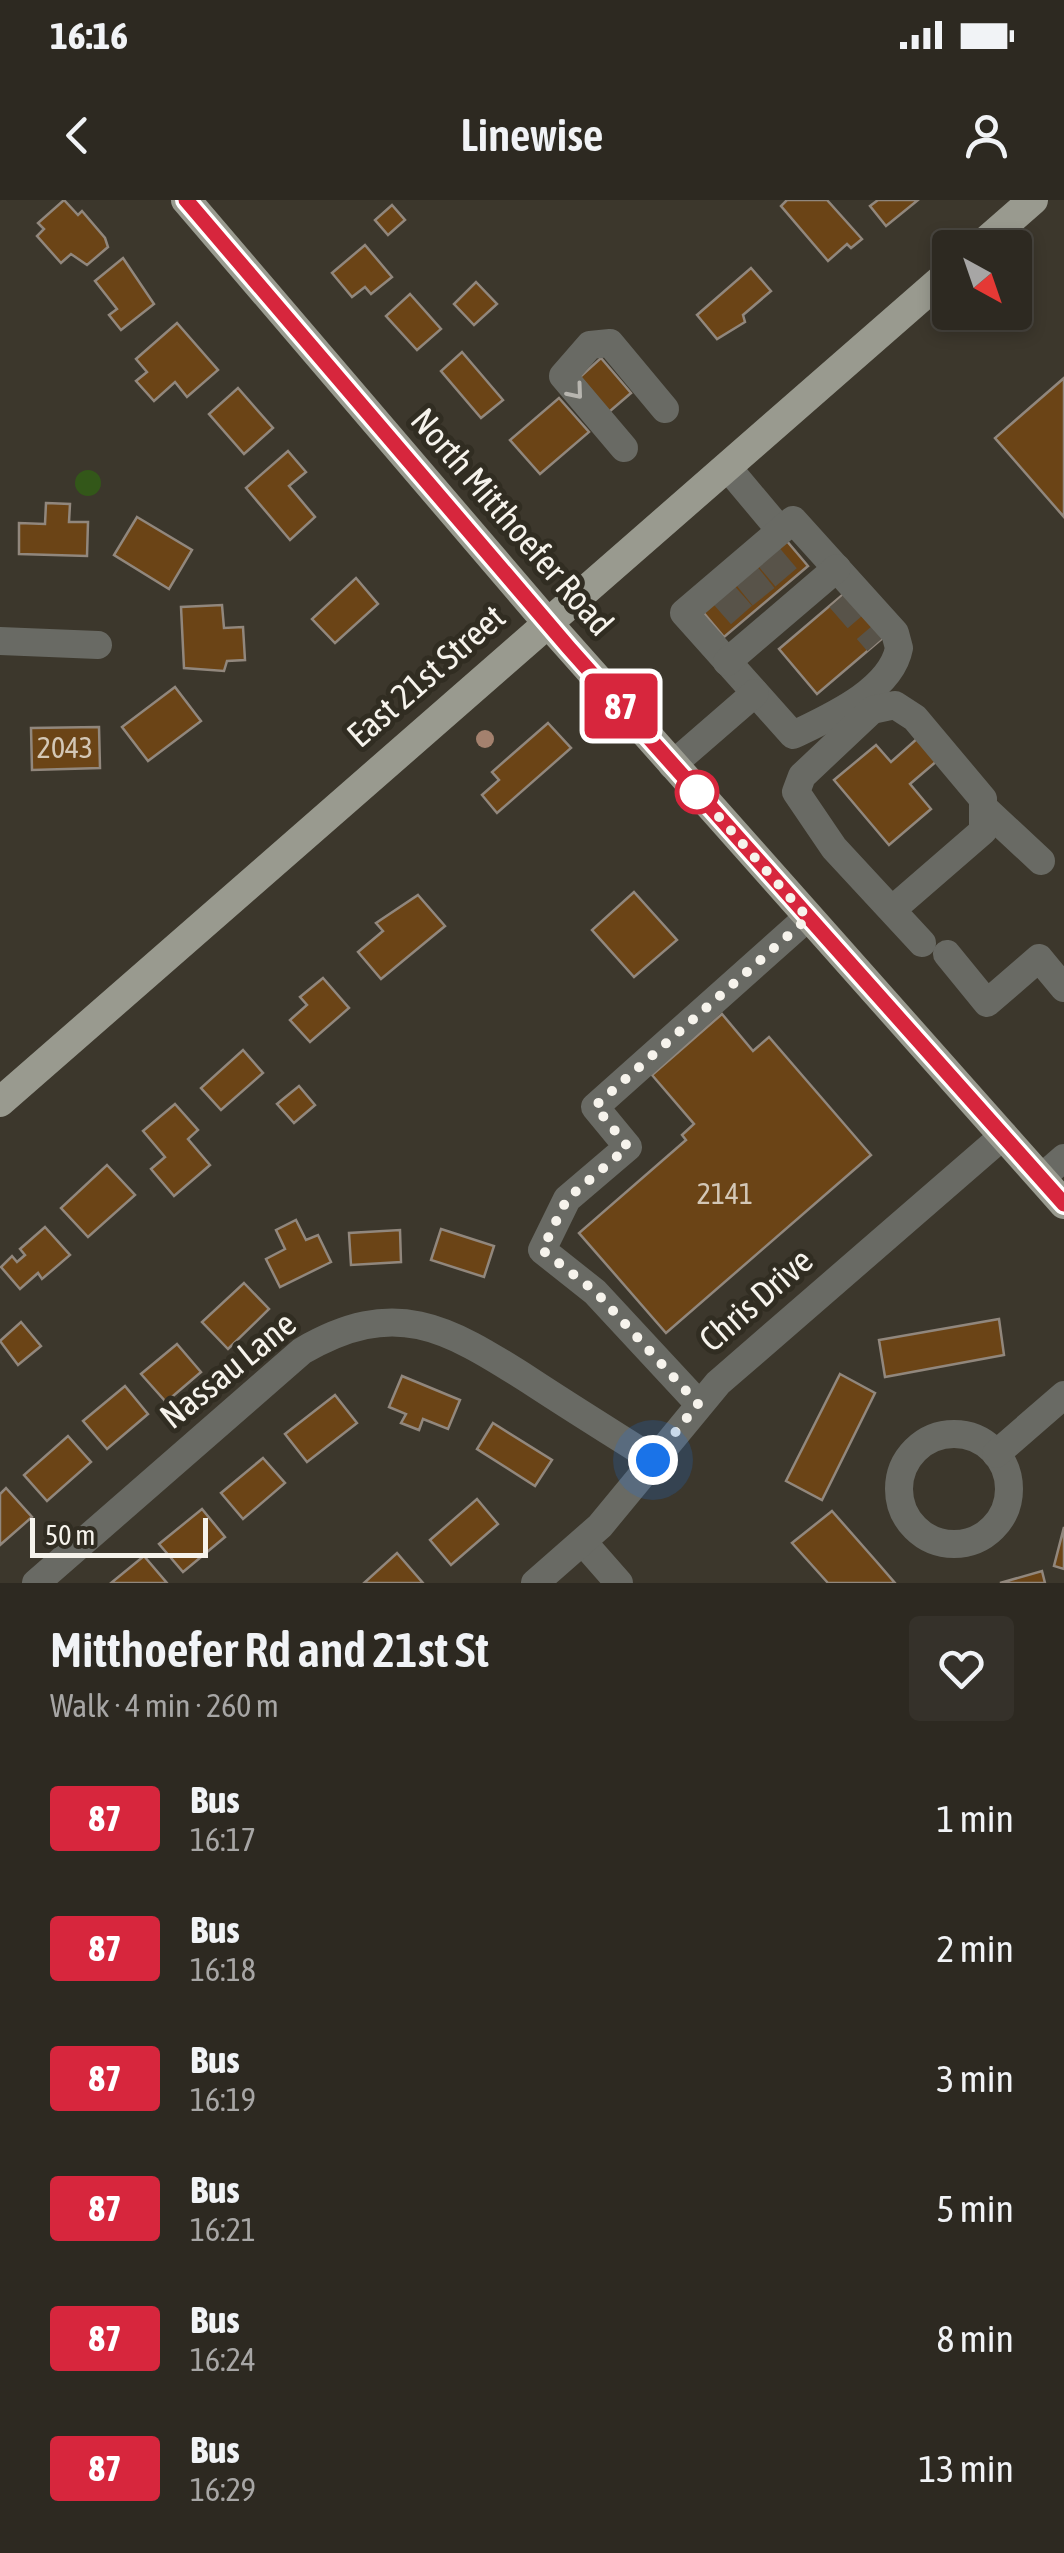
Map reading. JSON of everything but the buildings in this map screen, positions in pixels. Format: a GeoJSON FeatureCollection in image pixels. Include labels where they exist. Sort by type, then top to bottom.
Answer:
{"type":"FeatureCollection","features":[{"type":"Feature","properties":{"kind":"main road","name":"North Mitthoefer Road"},"geometry":{"type":"LineString","coordinates":[[186,200],[808,918],[1004,1135],[1052,1168],[1064,1204]]}},
{"type":"Feature","properties":{"kind":"main road"},"geometry":{"type":"LineString","coordinates":[[999,230],[1033,200]]}},
{"type":"Feature","properties":{"kind":"main road","name":"East 21st Street"},"geometry":{"type":"LineString","coordinates":[[0,1102],[546,620],[728,468],[932,288]]}},
{"type":"Feature","properties":{"kind":"street"},"geometry":{"type":"LineString","coordinates":[[624,448],[563,376],[590,344],[610,343],[665,410]]}},
{"type":"Feature","properties":{"kind":"street"},"geometry":{"type":"LineString","coordinates":[[728,468],[758,555]]}},
{"type":"Feature","properties":{"kind":"street"},"geometry":{"type":"LineString","coordinates":[[793,520],[818,585],[895,633],[898,656],[883,677],[835,715],[793,734],[684,613],[720,590],[758,555],[793,520]]}},
{"type":"Feature","properties":{"kind":"street"},"geometry":{"type":"LineString","coordinates":[[726,662],[752,627],[774,608],[818,585]]}},
{"type":"Feature","properties":{"kind":"street"},"geometry":{"type":"LineString","coordinates":[[0,641],[98,645]]}},
{"type":"Feature","properties":{"kind":"street"},"geometry":{"type":"LineString","coordinates":[[878,642],[885,650],[883,677]]}},
{"type":"Feature","properties":{"kind":"street"},"geometry":{"type":"LineString","coordinates":[[672,765],[755,693]]}},
{"type":"Feature","properties":{"kind":"street"},"geometry":{"type":"LineString","coordinates":[[893,909],[983,831],[983,799],[915,718],[895,705],[872,710],[802,776],[796,792],[834,848],[893,909],[987,1002],[1039,958],[1064,988]]}},
{"type":"Feature","properties":{"kind":"street"},"geometry":{"type":"LineString","coordinates":[[983,807],[1040,861]]}},
{"type":"Feature","properties":{"kind":"street"},"geometry":{"type":"LineString","coordinates":[[698,1404],[596,1292],[542,1250],[567,1199],[628,1147],[595,1106],[808,918]]}},
{"type":"Feature","properties":{"kind":"street","name":"Chris Drive"},"geometry":{"type":"LineString","coordinates":[[535,1583],[584,1542],[698,1404],[1004,1135]]}},
{"type":"Feature","properties":{"kind":"street","name":"Nassau Lane"},"geometry":{"type":"LineString","coordinates":[[36,1583],[302,1351],[351,1327],[406,1321],[458,1336],[653,1460]]}},
{"type":"Feature","properties":{"kind":"street"},"geometry":{"type":"LineString","coordinates":[[996,1454],[1064,1395]]}},
{"type":"Feature","properties":{"kind":"street"},"geometry":{"type":"LineString","coordinates":[[584,1542],[619,1583]]}},
{"type":"Feature","properties":{"kind":"shaded area"},"geometry":{"type":"Polygon","coordinates":[[[88,470],[97,474],[101,483],[97,492],[88,496],[79,492],[75,483],[79,474],[88,470]]]}},
{"type":"Feature","properties":{"kind":"tunnel"},"geometry":{"type":"LineString","coordinates":[[768,556],[790,582]]}},
{"type":"Feature","properties":{"kind":"tunnel"},"geometry":{"type":"LineString","coordinates":[[746,575],[767,601]]}},
{"type":"Feature","properties":{"kind":"tunnel"},"geometry":{"type":"LineString","coordinates":[[723,594],[745,619]]}},
{"type":"Feature","properties":{"kind":"tunnel"},"geometry":{"type":"LineString","coordinates":[[840,598],[878,642]]}},
{"type":"Feature","properties":{"kind":"bus line","name":"87"},"geometry":{"type":"LineString","coordinates":[[186,200],[569,648],[1064,1204]]}},
{"type":"Feature","properties":{"kind":"route"},"geometry":{"type":"LineString","coordinates":[[653,1460],[698,1404],[596,1292],[542,1250],[567,1199],[628,1147],[595,1106],[808,918],[697,792]]}}]}
